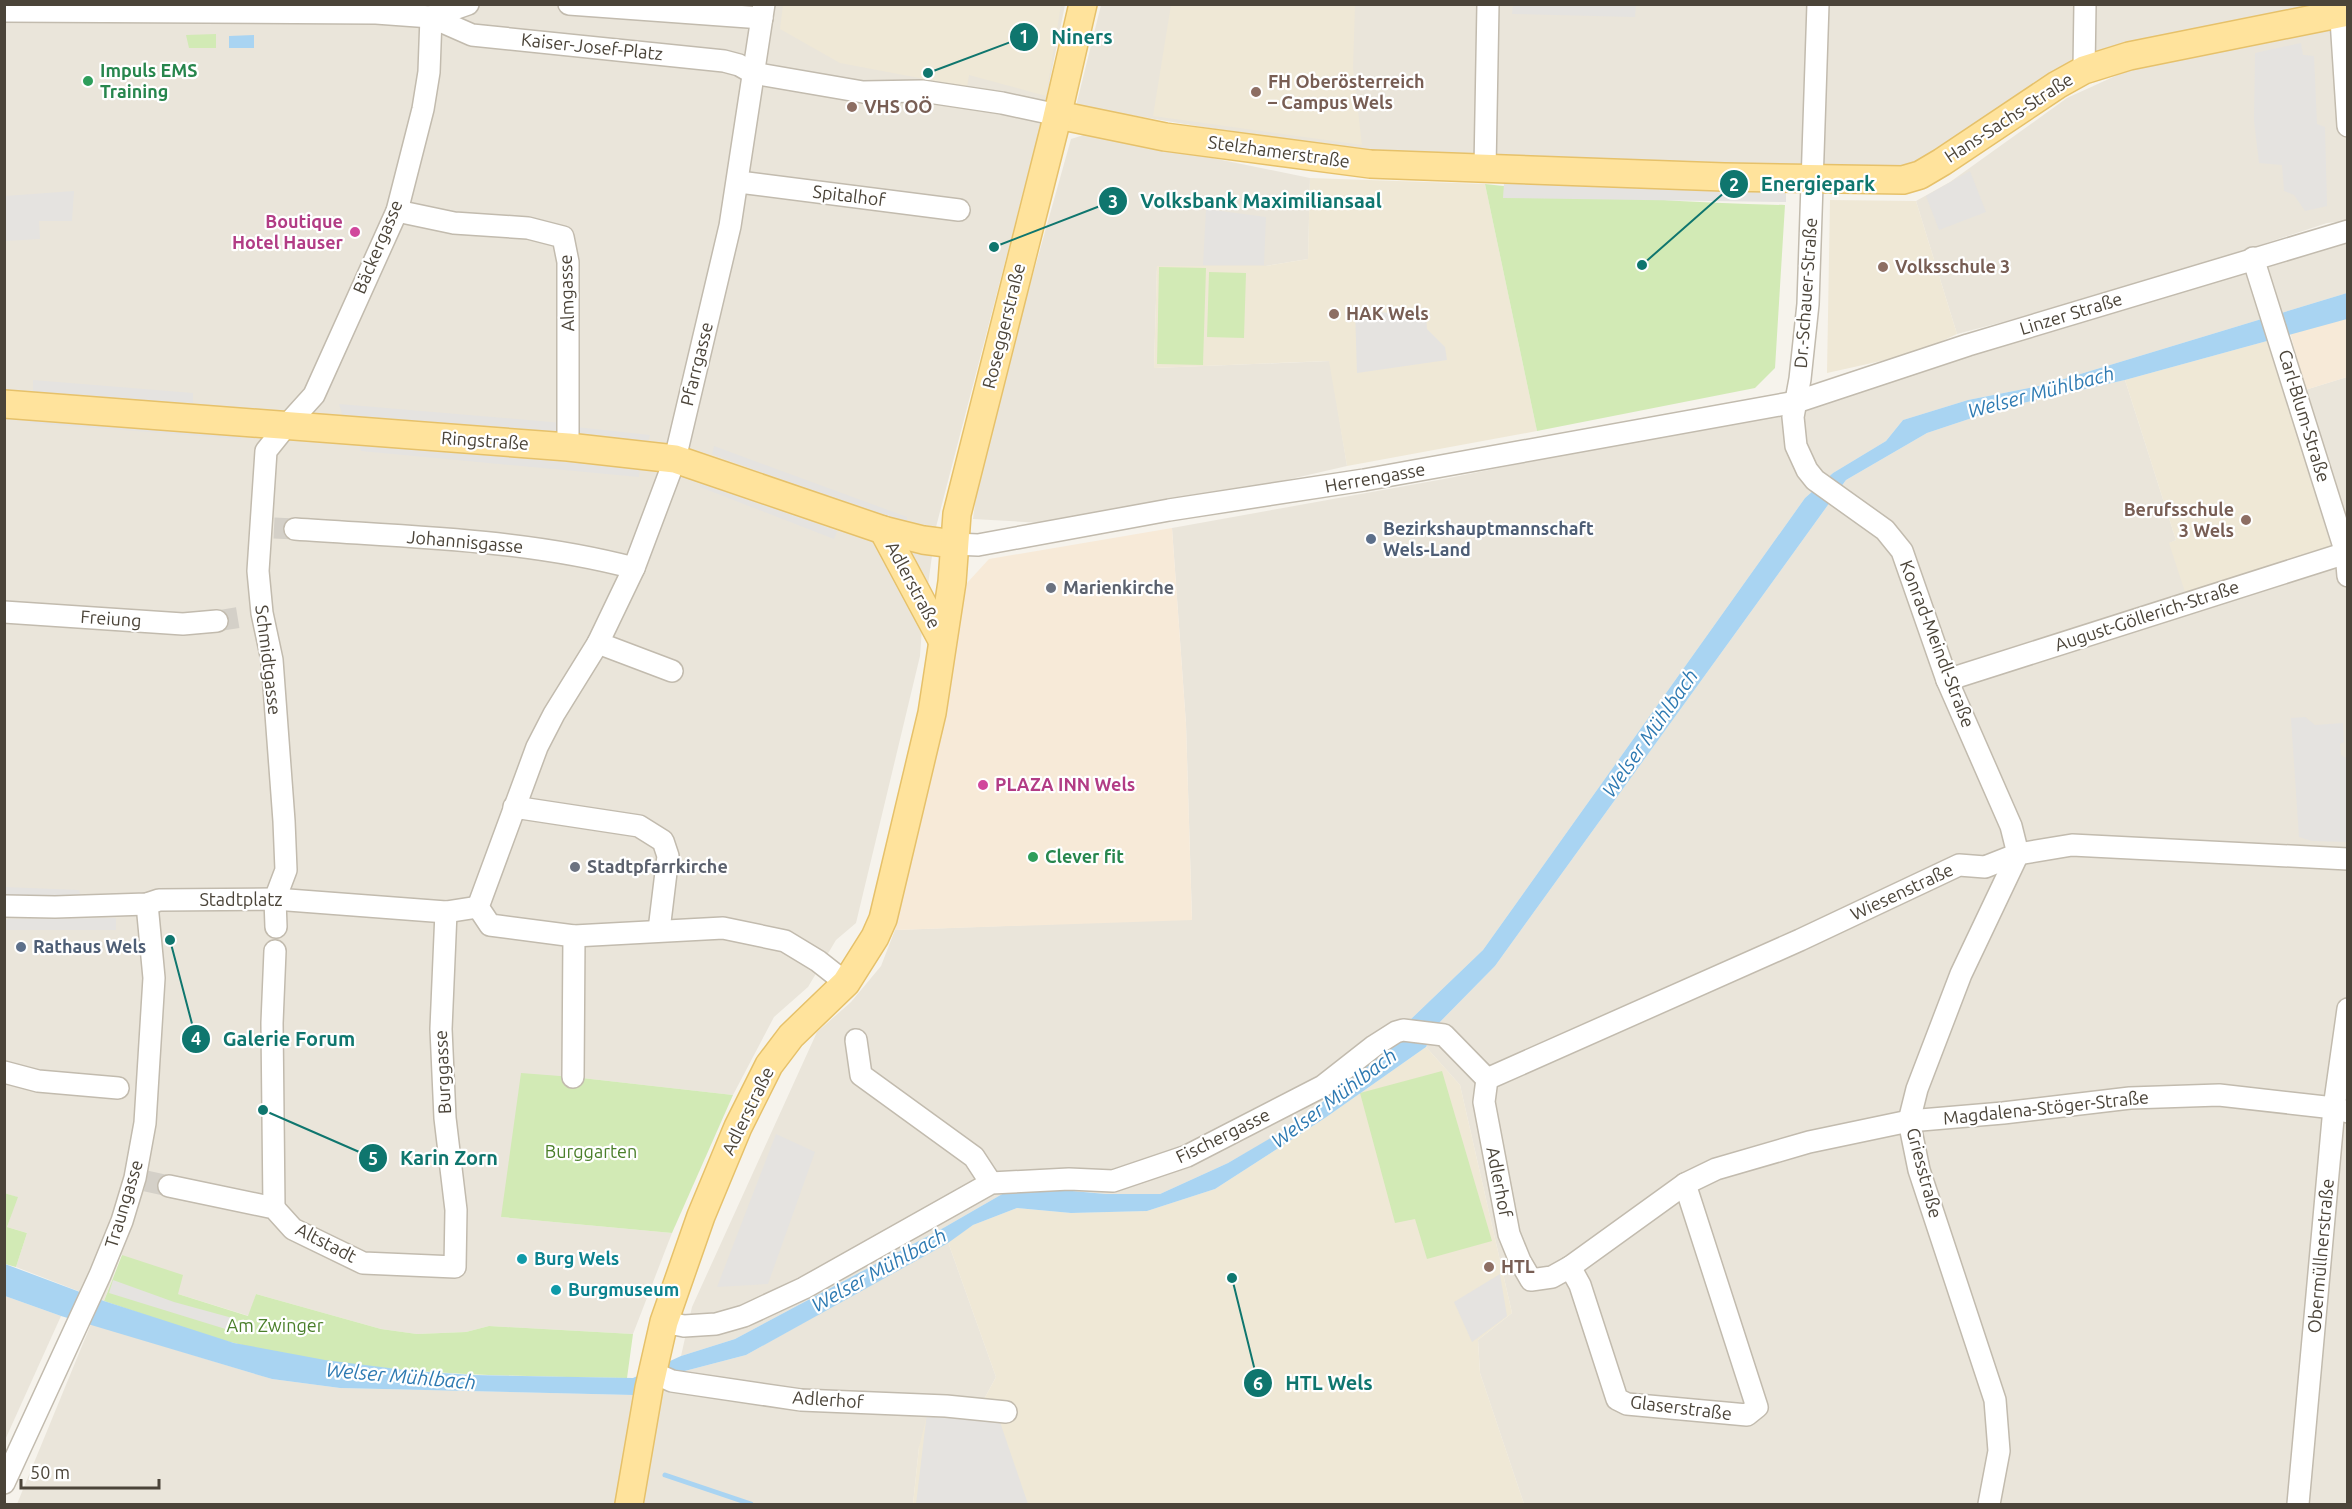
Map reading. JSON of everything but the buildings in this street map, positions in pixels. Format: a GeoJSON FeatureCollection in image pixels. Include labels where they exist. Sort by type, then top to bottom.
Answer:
{"type":"FeatureCollection","features":[{"type":"Feature","properties":{"kind":"main road","name":"Roseggerstraße"},"geometry":{"type":"LineString","coordinates":[[954,544],[957,514],[1058,116],[1083,4]]}},
{"type":"Feature","properties":{"kind":"main road","name":"Hans-Sachs-Straße"},"geometry":{"type":"LineString","coordinates":[[1812,178],[1903,180],[1920,175],[2057,85],[2084,70],[2129,56],[2343,10]]}},
{"type":"Feature","properties":{"kind":"main road","name":"Stelzhamerstraße"},"geometry":{"type":"LineString","coordinates":[[1058,116],[1165,137],[1370,164],[1812,178]]}},
{"type":"Feature","properties":{"kind":"main road","name":"Ringstraße"},"geometry":{"type":"LineString","coordinates":[[4,404],[568,447],[675,459],[883,530],[923,540],[954,544]]}},
{"type":"Feature","properties":{"kind":"main road","name":"Adlerstraße"},"geometry":{"type":"LineString","coordinates":[[883,530],[942,640]]}},
{"type":"Feature","properties":{"kind":"main road","name":"Adlerstraße"},"geometry":{"type":"LineString","coordinates":[[629,1504],[657,1377],[664,1322],[701,1216],[738,1127],[769,1065],[791,1036],[846,983],[875,937],[883,919],[932,713],[952,582],[954,544]]}},
{"type":"Feature","properties":{"kind":"street","name":"Kaiser-Josef-Platz"},"geometry":{"type":"LineString","coordinates":[[432,17],[468,4]]}},
{"type":"Feature","properties":{"kind":"street"},"geometry":{"type":"LineString","coordinates":[[569,4],[763,11]]}},
{"type":"Feature","properties":{"kind":"street"},"geometry":{"type":"LineString","coordinates":[[1485,168],[1488,4]]}},
{"type":"Feature","properties":{"kind":"street","name":"Dr.-Schauer-Straße"},"geometry":{"type":"LineString","coordinates":[[1796,402],[1809,304],[1818,4]]}},
{"type":"Feature","properties":{"kind":"street"},"geometry":{"type":"LineString","coordinates":[[2084,70],[2085,4]]}},
{"type":"Feature","properties":{"kind":"street","name":"Kaiser-Josef-Platz"},"geometry":{"type":"LineString","coordinates":[[4,11],[358,8],[432,17],[472,35],[724,61],[739,65],[753,73]]}},
{"type":"Feature","properties":{"kind":"street"},"geometry":{"type":"LineString","coordinates":[[2343,10],[2348,126]]}},
{"type":"Feature","properties":{"kind":"street","name":"Pfarrgasse"},"geometry":{"type":"LineString","coordinates":[[478,907],[537,747],[554,714],[598,643],[634,568],[675,459],[739,182],[763,11]]}},
{"type":"Feature","properties":{"kind":"street","name":"Bäckergasse"},"geometry":{"type":"LineString","coordinates":[[286,426],[314,395],[397,211],[423,109],[429,72],[432,17]]}},
{"type":"Feature","properties":{"kind":"street","name":"Stelzhamerstraße"},"geometry":{"type":"LineString","coordinates":[[753,73],[863,92],[922,91],[1002,103],[1058,116]]}},
{"type":"Feature","properties":{"kind":"street","name":"Spitalhof"},"geometry":{"type":"LineString","coordinates":[[739,182],[959,210]]}},
{"type":"Feature","properties":{"kind":"street","name":"Almgasse"},"geometry":{"type":"LineString","coordinates":[[397,211],[454,223],[528,228],[563,237],[568,262],[568,447]]}},
{"type":"Feature","properties":{"kind":"street","name":"Linzer Straße"},"geometry":{"type":"LineString","coordinates":[[1796,402],[1968,345],[2348,231]]}},
{"type":"Feature","properties":{"kind":"street","name":"Carl-Blum-Straße"},"geometry":{"type":"LineString","coordinates":[[2253,258],[2346,553],[2348,576]]}},
{"type":"Feature","properties":{"kind":"street","name":"Herrengasse"},"geometry":{"type":"LineString","coordinates":[[954,544],[978,545],[1169,510],[1364,480],[1796,402]]}},
{"type":"Feature","properties":{"kind":"street","name":"Konrad-Meindl-Straße"},"geometry":{"type":"LineString","coordinates":[[1796,402],[1793,417],[1796,446],[1807,470],[1815,480],[1885,530],[1902,551],[1947,680],[2011,826],[2018,854]]}},
{"type":"Feature","properties":{"kind":"street","name":"Schmidtgasse"},"geometry":{"type":"LineString","coordinates":[[275,899],[286,870],[285,821],[272,660],[251,615],[267,527],[267,451],[286,426]]}},
{"type":"Feature","properties":{"kind":"street","name":"Johannisgasse"},"geometry":{"type":"LineString","coordinates":[[295,529],[453,540],[580,554],[634,568]]}},
{"type":"Feature","properties":{"kind":"street","name":"August-Göllerich-Straße"},"geometry":{"type":"LineString","coordinates":[[1947,680],[2346,553]]}},
{"type":"Feature","properties":{"kind":"street","name":"Freiung"},"geometry":{"type":"LineString","coordinates":[[4,612],[183,624],[217,621]]}},
{"type":"Feature","properties":{"kind":"street"},"geometry":{"type":"LineString","coordinates":[[598,643],[672,671]]}},
{"type":"Feature","properties":{"kind":"street"},"geometry":{"type":"LineString","coordinates":[[514,807],[639,826],[663,841],[668,856],[658,930]]}},
{"type":"Feature","properties":{"kind":"street","name":"Wiesenstraße"},"geometry":{"type":"LineString","coordinates":[[1487,1079],[1782,948],[1959,865],[1985,867],[2018,854],[2072,845],[2348,859]]}},
{"type":"Feature","properties":{"kind":"street","name":"Griesstraße"},"geometry":{"type":"LineString","coordinates":[[1989,1504],[1999,1451],[1995,1400],[1919,1170],[1909,1121],[1917,1089],[1961,974],[2018,854]]}},
{"type":"Feature","properties":{"kind":"street"},"geometry":{"type":"LineString","coordinates":[[275,899],[276,927]]}},
{"type":"Feature","properties":{"kind":"street","name":"Stadtplatz"},"geometry":{"type":"LineString","coordinates":[[4,906],[55,908],[147,904],[159,900],[275,899],[446,912],[478,907]]}},
{"type":"Feature","properties":{"kind":"street","name":"Traungasse"},"geometry":{"type":"LineString","coordinates":[[4,1482],[141,1179],[145,1123],[134,1090],[154,978],[147,904]]}},
{"type":"Feature","properties":{"kind":"street"},"geometry":{"type":"LineString","coordinates":[[478,907],[490,925],[574,936],[723,928],[785,941],[818,961],[846,983]]}},
{"type":"Feature","properties":{"kind":"street","name":"Burggasse"},"geometry":{"type":"LineString","coordinates":[[446,912],[441,1029],[445,1118],[456,1210],[455,1267]]}},
{"type":"Feature","properties":{"kind":"street"},"geometry":{"type":"LineString","coordinates":[[573,1077],[574,936]]}},
{"type":"Feature","properties":{"kind":"street"},"geometry":{"type":"LineString","coordinates":[[169,1186],[274,1208],[272,1023],[275,951]]}},
{"type":"Feature","properties":{"kind":"street","name":"Obermüllnerstraße"},"geometry":{"type":"LineString","coordinates":[[2298,1504],[2341,1110],[2348,1009]]}},
{"type":"Feature","properties":{"kind":"street","name":"Fischergasse"},"geometry":{"type":"LineString","coordinates":[[664,1322],[684,1326],[716,1324],[744,1316],[804,1288],[991,1183],[1068,1179],[1113,1181],[1187,1156],[1323,1086],[1374,1046],[1396,1032],[1403,1030],[1444,1035],[1487,1079]]}},
{"type":"Feature","properties":{"kind":"street"},"geometry":{"type":"LineString","coordinates":[[856,1040],[861,1075],[974,1157],[991,1183]]}},
{"type":"Feature","properties":{"kind":"street"},"geometry":{"type":"LineString","coordinates":[[4,1072],[38,1081],[134,1090]]}},
{"type":"Feature","properties":{"kind":"street","name":"Adlerhof"},"geometry":{"type":"LineString","coordinates":[[1487,1079],[1484,1102],[1509,1234],[1531,1280]]}},
{"type":"Feature","properties":{"kind":"street","name":"Magdalena-Stöger-Straße"},"geometry":{"type":"LineString","coordinates":[[1531,1280],[1552,1277],[1570,1267],[1685,1184],[1716,1169],[1809,1142],[1909,1121],[2130,1098],[2219,1095],[2341,1110]]}},
{"type":"Feature","properties":{"kind":"street","name":"Glaserstraße"},"geometry":{"type":"LineString","coordinates":[[1570,1267],[1580,1285],[1617,1398],[1627,1404],[1747,1415],[1756,1407],[1685,1184]]}},
{"type":"Feature","properties":{"kind":"street","name":"Altstadt"},"geometry":{"type":"LineString","coordinates":[[274,1208],[293,1229],[363,1263],[455,1267]]}},
{"type":"Feature","properties":{"kind":"street","name":"Adlerhof"},"geometry":{"type":"LineString","coordinates":[[657,1377],[801,1400],[946,1406],[1006,1412]]}},
{"type":"Feature","properties":{"kind":"shaded area"},"geometry":{"type":"Polygon","coordinates":[[[1513,4],[1636,5],[1635,17],[1512,14],[1513,4]]]}},
{"type":"Feature","properties":{"kind":"shaded area"},"geometry":{"type":"Polygon","coordinates":[[[4,5],[1065,5],[1041,124],[936,527],[920,656],[856,923],[836,940],[808,987],[774,1017],[733,1095],[573,1077],[501,1217],[672,1233],[633,1334],[489,1326],[466,1332],[417,1334],[381,1329],[256,1294],[249,1316],[178,1294],[121,1255],[104,1301],[16,1267],[27,1233],[7,1227],[17,1197],[4,1193],[4,5]]]}},
{"type":"Feature","properties":{"kind":"shaded area"},"geometry":{"type":"Polygon","coordinates":[[[783,5],[1061,5],[1046,96],[969,75],[967,87],[840,63],[780,29],[783,5]]]}},
{"type":"Feature","properties":{"kind":"shaded area"},"geometry":{"type":"Polygon","coordinates":[[[1101,5],[2324,5],[2073,63],[1914,169],[1632,162],[1335,149],[1076,106],[1101,5]]]}},
{"type":"Feature","properties":{"kind":"shaded area","name":"FH Oberösterreich – Campus Wels"},"geometry":{"type":"Polygon","coordinates":[[[1171,5],[1355,5],[1353,68],[1362,145],[1153,116],[1171,5]]]}},
{"type":"Feature","properties":{"kind":"shaded area"},"geometry":{"type":"Polygon","coordinates":[[[2347,21],[2347,221],[2327,223],[2117,292],[1957,334],[1916,201],[1950,182],[2067,98],[2135,67],[2347,21]]]}},
{"type":"Feature","properties":{"kind":"shaded area"},"geometry":{"type":"Polygon","coordinates":[[[2301,43],[2303,55],[2314,56],[2317,124],[2325,127],[2327,206],[2305,211],[2294,195],[2284,191],[2282,165],[2259,163],[2254,121],[2255,53],[2301,43]]]}},
{"type":"Feature","properties":{"kind":"shaded area"},"geometry":{"type":"Polygon","coordinates":[[[1090,133],[1310,178],[1308,259],[1266,266],[1157,266],[1154,368],[1330,361],[1347,466],[1191,502],[1042,523],[973,519],[981,460],[1071,139],[1090,133]]]}},
{"type":"Feature","properties":{"kind":"shaded area"},"geometry":{"type":"Polygon","coordinates":[[[1970,171],[1986,212],[1939,230],[1926,196],[1970,171]]]}},
{"type":"Feature","properties":{"kind":"shaded area","name":"HAK Wels"},"geometry":{"type":"Polygon","coordinates":[[[1310,178],[1485,184],[1537,431],[1347,466],[1329,361],[1154,368],[1157,266],[1266,266],[1308,259],[1310,178]]]}},
{"type":"Feature","properties":{"kind":"shaded area"},"geometry":{"type":"Polygon","coordinates":[[[1504,183],[1786,187],[1786,202],[1503,198],[1504,183]]]}},
{"type":"Feature","properties":{"kind":"shaded area"},"geometry":{"type":"Polygon","coordinates":[[[74,191],[72,221],[39,221],[40,239],[5,241],[5,196],[74,191]]]}},
{"type":"Feature","properties":{"kind":"shaded area","name":"Volksschule 3"},"geometry":{"type":"Polygon","coordinates":[[[1830,200],[1916,201],[1957,334],[1917,353],[1827,373],[1830,200]]]}},
{"type":"Feature","properties":{"kind":"shaded area"},"geometry":{"type":"Polygon","coordinates":[[[1206,209],[1266,217],[1264,265],[1203,265],[1206,209]]]}},
{"type":"Feature","properties":{"kind":"shaded area"},"geometry":{"type":"Polygon","coordinates":[[[2347,243],[2347,293],[2044,385],[1968,400],[1903,420],[1886,441],[1833,473],[1805,498],[1483,950],[1410,1020],[1392,1045],[1283,1132],[1228,1163],[1160,1194],[1106,1194],[1039,1188],[1004,1193],[735,1339],[681,1356],[692,1307],[817,1032],[851,1002],[881,966],[895,930],[1192,919],[1186,724],[1172,528],[1444,479],[1698,428],[2347,243]]]}},
{"type":"Feature","properties":{"kind":"shaded area"},"geometry":{"type":"Polygon","coordinates":[[[1355,310],[1426,316],[1427,329],[1445,347],[1447,360],[1357,373],[1355,310]]]}},
{"type":"Feature","properties":{"kind":"shaded area"},"geometry":{"type":"Polygon","coordinates":[[[2347,313],[2347,377],[2305,390],[2289,328],[2347,313]]]}},
{"type":"Feature","properties":{"kind":"shaded area","name":"Berufsschule 3 Wels"},"geometry":{"type":"Polygon","coordinates":[[[2267,341],[2331,547],[2185,592],[2169,543],[2176,540],[2125,380],[2267,341]]]}},
{"type":"Feature","properties":{"kind":"shaded area"},"geometry":{"type":"Polygon","coordinates":[[[2347,377],[2347,1504],[1524,1504],[1480,1373],[1478,1340],[1512,1313],[1460,1085],[1426,1047],[1437,1025],[1495,966],[1846,480],[1927,433],[2005,407],[2125,380],[2176,540],[2170,543],[2330,547],[2289,413],[2305,390],[2347,377]]]}},
{"type":"Feature","properties":{"kind":"shaded area"},"geometry":{"type":"Polygon","coordinates":[[[33,380],[193,393],[193,403],[33,394],[33,380]]]}},
{"type":"Feature","properties":{"kind":"shaded area"},"geometry":{"type":"Polygon","coordinates":[[[339,404],[563,423],[561,436],[343,417],[339,404]]]}},
{"type":"Feature","properties":{"kind":"shaded area"},"geometry":{"type":"Polygon","coordinates":[[[29,417],[241,432],[241,439],[30,423],[29,417]]]}},
{"type":"Feature","properties":{"kind":"shaded area"},"geometry":{"type":"Polygon","coordinates":[[[576,427],[650,435],[647,445],[577,436],[576,427]]]}},
{"type":"Feature","properties":{"kind":"shaded area"},"geometry":{"type":"Polygon","coordinates":[[[358,442],[640,467],[639,477],[361,451],[358,442]]]}},
{"type":"Feature","properties":{"kind":"shaded area"},"geometry":{"type":"Polygon","coordinates":[[[714,446],[907,517],[907,526],[712,454],[714,446]]]}},
{"type":"Feature","properties":{"kind":"shaded area"},"geometry":{"type":"Polygon","coordinates":[[[701,479],[837,531],[834,539],[700,487],[701,479]]]}},
{"type":"Feature","properties":{"kind":"shaded area"},"geometry":{"type":"Polygon","coordinates":[[[1172,528],[1186,724],[1192,920],[895,930],[967,583],[989,559],[1172,528]]]}},
{"type":"Feature","properties":{"kind":"shaded area"},"geometry":{"type":"Polygon","coordinates":[[[2305,717],[2315,725],[2343,723],[2344,742],[2340,744],[2341,755],[2346,758],[2348,771],[2346,842],[2312,841],[2299,837],[2291,718],[2305,717]]]}},
{"type":"Feature","properties":{"kind":"shaded area"},"geometry":{"type":"Polygon","coordinates":[[[5,887],[79,890],[82,901],[5,899],[5,887]]]}},
{"type":"Feature","properties":{"kind":"shaded area"},"geometry":{"type":"Polygon","coordinates":[[[116,918],[116,930],[5,930],[5,919],[116,918]]]}},
{"type":"Feature","properties":{"kind":"shaded area"},"geometry":{"type":"Polygon","coordinates":[[[1426,1047],[1460,1085],[1512,1313],[1478,1340],[1480,1373],[1524,1504],[913,1504],[919,1447],[931,1399],[982,1403],[996,1377],[948,1242],[973,1225],[1017,1208],[1071,1213],[1147,1211],[1215,1189],[1325,1118],[1426,1047]]]}},
{"type":"Feature","properties":{"kind":"shaded area"},"geometry":{"type":"Polygon","coordinates":[[[776,1134],[815,1152],[768,1284],[717,1287],[776,1134]]]}},
{"type":"Feature","properties":{"kind":"shaded area"},"geometry":{"type":"Polygon","coordinates":[[[948,1242],[996,1377],[982,1403],[919,1447],[913,1504],[17,1504],[91,1324],[272,1379],[340,1388],[633,1395],[681,1372],[746,1355],[948,1242]]]}},
{"type":"Feature","properties":{"kind":"shaded area"},"geometry":{"type":"Polygon","coordinates":[[[1500,1274],[1507,1316],[1472,1342],[1454,1302],[1500,1274]]]}},
{"type":"Feature","properties":{"kind":"shaded area"},"geometry":{"type":"Polygon","coordinates":[[[113,1280],[174,1302],[236,1319],[232,1331],[109,1293],[113,1280]]]}},
{"type":"Feature","properties":{"kind":"shaded area"},"geometry":{"type":"Polygon","coordinates":[[[5,1296],[61,1316],[5,1440],[5,1296]]]}},
{"type":"Feature","properties":{"kind":"shaded area"},"geometry":{"type":"Polygon","coordinates":[[[927,1412],[998,1416],[1028,1504],[916,1504],[927,1412]]]}},
{"type":"Feature","properties":{"kind":"green space"},"geometry":{"type":"Polygon","coordinates":[[[216,34],[216,48],[189,48],[186,35],[216,34]]]}},
{"type":"Feature","properties":{"kind":"green space"},"geometry":{"type":"Polygon","coordinates":[[[1485,184],[1635,198],[1785,205],[1775,368],[1755,388],[1537,431],[1485,184]]]}},
{"type":"Feature","properties":{"kind":"green space"},"geometry":{"type":"Polygon","coordinates":[[[1159,267],[1206,268],[1203,365],[1157,364],[1159,267]]]}},
{"type":"Feature","properties":{"kind":"green space"},"geometry":{"type":"Polygon","coordinates":[[[1209,272],[1246,273],[1244,338],[1207,337],[1209,272]]]}},
{"type":"Feature","properties":{"kind":"green space"},"geometry":{"type":"Polygon","coordinates":[[[1442,1071],[1492,1241],[1427,1259],[1415,1219],[1395,1223],[1360,1093],[1442,1071]]]}},
{"type":"Feature","properties":{"kind":"green space","name":"Burggarten"},"geometry":{"type":"Polygon","coordinates":[[[521,1073],[733,1095],[672,1233],[501,1217],[521,1073]]]}},
{"type":"Feature","properties":{"kind":"green space"},"geometry":{"type":"Polygon","coordinates":[[[4,1193],[18,1197],[7,1227],[27,1233],[16,1267],[5,1264],[4,1193]]]}},
{"type":"Feature","properties":{"kind":"green space","name":"Am Zwinger"},"geometry":{"type":"Polygon","coordinates":[[[122,1255],[183,1275],[178,1294],[248,1316],[256,1294],[381,1329],[417,1334],[466,1332],[489,1326],[633,1334],[627,1378],[528,1376],[380,1368],[283,1354],[234,1343],[104,1301],[122,1255]]]}},
{"type":"Feature","properties":{"kind":"water"},"geometry":{"type":"Polygon","coordinates":[[[254,35],[254,48],[229,48],[229,36],[254,35]]]}},
{"type":"Feature","properties":{"kind":"water","name":"Welser Mühlbach"},"geometry":{"type":"Polygon","coordinates":[[[2347,293],[2347,319],[2125,380],[2005,407],[1927,433],[1846,480],[1495,966],[1437,1025],[1426,1047],[1325,1118],[1215,1189],[1147,1211],[1071,1213],[1017,1208],[973,1225],[948,1243],[746,1355],[681,1372],[633,1395],[340,1388],[272,1379],[61,1316],[5,1296],[5,1264],[104,1301],[234,1343],[325,1360],[413,1371],[473,1375],[633,1378],[681,1356],[735,1339],[1004,1193],[1039,1188],[1106,1194],[1160,1194],[1228,1163],[1298,1122],[1392,1045],[1410,1020],[1483,950],[1805,498],[1833,473],[1886,441],[1903,420],[1968,400],[2044,385],[2347,293]]]}},
{"type":"Feature","properties":{"kind":"waterway"},"geometry":{"type":"LineString","coordinates":[[665,1475],[751,1504]]}},
{"type":"Feature","properties":{"kind":"tunnel"},"geometry":{"type":"LineString","coordinates":[[274,528],[295,529]]}},
{"type":"Feature","properties":{"kind":"tunnel"},"geometry":{"type":"LineString","coordinates":[[217,621],[241,617]]}},
{"type":"Feature","properties":{"kind":"tunnel"},"geometry":{"type":"LineString","coordinates":[[146,1181],[169,1186]]}},
{"type":"Feature","properties":{"kind":"place","name":"Niners"},"geometry":{"type":"Point","coordinates":[928,73]}},
{"type":"Feature","properties":{"kind":"place","name":"Impuls EMS Training"},"geometry":{"type":"Point","coordinates":[88,81]}},
{"type":"Feature","properties":{"kind":"place","name":"FH Oberösterreich – Campus Wels"},"geometry":{"type":"Point","coordinates":[1256,92]}},
{"type":"Feature","properties":{"kind":"place","name":"VHS OÖ"},"geometry":{"type":"Point","coordinates":[852,107]}},
{"type":"Feature","properties":{"kind":"place","name":"Boutique Hotel Hauser"},"geometry":{"type":"Point","coordinates":[355,232]}},
{"type":"Feature","properties":{"kind":"place","name":"Volksbank Maximiliansaal"},"geometry":{"type":"Point","coordinates":[994,247]}},
{"type":"Feature","properties":{"kind":"place","name":"Energiepark"},"geometry":{"type":"Point","coordinates":[1642,265]}},
{"type":"Feature","properties":{"kind":"place","name":"Volksschule 3"},"geometry":{"type":"Point","coordinates":[1883,267]}},
{"type":"Feature","properties":{"kind":"place","name":"HAK Wels"},"geometry":{"type":"Point","coordinates":[1334,314]}},
{"type":"Feature","properties":{"kind":"place","name":"Berufsschule 3 Wels"},"geometry":{"type":"Point","coordinates":[2246,520]}},
{"type":"Feature","properties":{"kind":"place","name":"Bezirkshauptmannschaft Wels-Land"},"geometry":{"type":"Point","coordinates":[1371,539]}},
{"type":"Feature","properties":{"kind":"place","name":"Marienkirche"},"geometry":{"type":"Point","coordinates":[1051,588]}},
{"type":"Feature","properties":{"kind":"place","name":"PLAZA INN Wels"},"geometry":{"type":"Point","coordinates":[983,785]}},
{"type":"Feature","properties":{"kind":"place","name":"Clever fit"},"geometry":{"type":"Point","coordinates":[1033,857]}},
{"type":"Feature","properties":{"kind":"place","name":"Stadtpfarrkirche"},"geometry":{"type":"Point","coordinates":[575,867]}},
{"type":"Feature","properties":{"kind":"place","name":"Galerie Forum"},"geometry":{"type":"Point","coordinates":[170,940]}},
{"type":"Feature","properties":{"kind":"place","name":"Rathaus Wels"},"geometry":{"type":"Point","coordinates":[21,947]}},
{"type":"Feature","properties":{"kind":"place","name":"Karin Zorn"},"geometry":{"type":"Point","coordinates":[263,1110]}},
{"type":"Feature","properties":{"kind":"place","name":"Burg Wels"},"geometry":{"type":"Point","coordinates":[522,1259]}},
{"type":"Feature","properties":{"kind":"place","name":"HTL"},"geometry":{"type":"Point","coordinates":[1489,1267]}},
{"type":"Feature","properties":{"kind":"place","name":"HTL Wels"},"geometry":{"type":"Point","coordinates":[1232,1278]}},
{"type":"Feature","properties":{"kind":"place","name":"Burgmuseum"},"geometry":{"type":"Point","coordinates":[556,1290]}}]}
